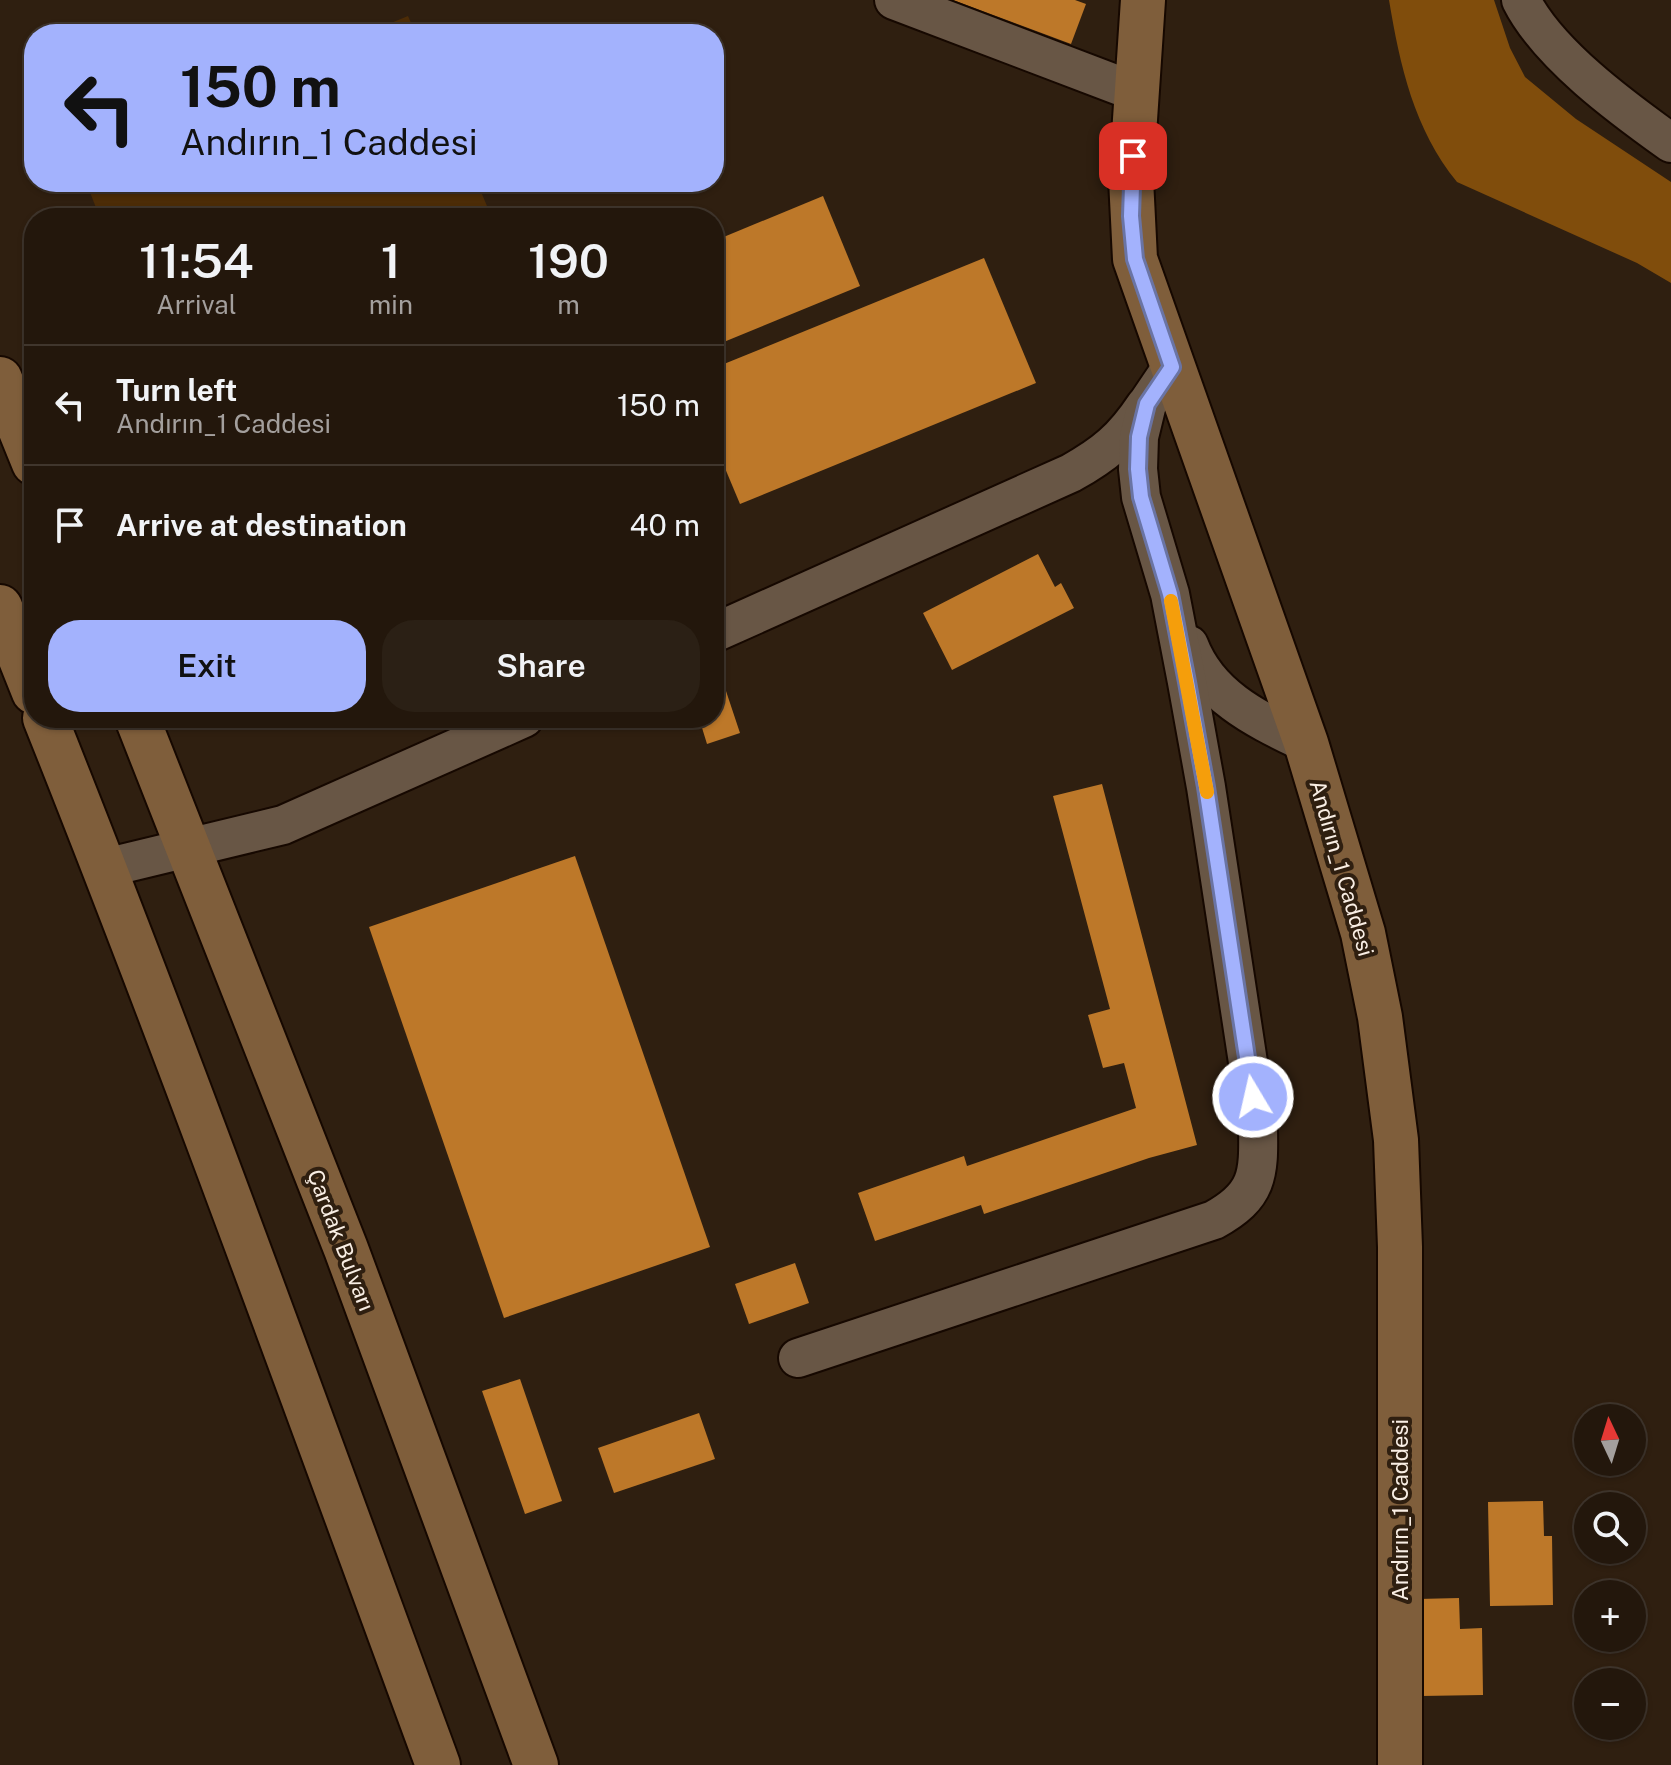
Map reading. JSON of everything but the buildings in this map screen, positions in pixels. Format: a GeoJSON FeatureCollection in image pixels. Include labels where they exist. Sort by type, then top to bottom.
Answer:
{"type":"FeatureCollection","features":[{"type":"Feature","properties":{"kind":"main road","name":"Andırın_1 Caddesi"},"geometry":{"type":"LineString","coordinates":[[1143,0],[1131,179],[1135,259],[1306,743],[1363,933],[1380,1017],[1396,1140],[1400,1247],[1400,1765]]}},
{"type":"Feature","properties":{"kind":"main road"},"geometry":{"type":"LineString","coordinates":[[0,379],[24,438]]}},
{"type":"Feature","properties":{"kind":"main road"},"geometry":{"type":"LineString","coordinates":[[0,607],[24,667]]}},
{"type":"Feature","properties":{"kind":"main road"},"geometry":{"type":"LineString","coordinates":[[49,728],[258,1274],[438,1765]]}},
{"type":"Feature","properties":{"kind":"main road","name":"Çardak Bulvarı"},"geometry":{"type":"LineString","coordinates":[[141,728],[351,1264],[536,1765]]}},
{"type":"Feature","properties":{"kind":"street"},"geometry":{"type":"LineString","coordinates":[[894,0],[1136,92]]}},
{"type":"Feature","properties":{"kind":"street"},"geometry":{"type":"LineString","coordinates":[[1521,0],[1552,46],[1671,143]]}},
{"type":"Feature","properties":{"kind":"street"},"geometry":{"type":"LineString","coordinates":[[724,629],[1071,473],[1102,456],[1125,435],[1172,367]]}},
{"type":"Feature","properties":{"kind":"street"},"geometry":{"type":"LineString","coordinates":[[1147,404],[1139,437],[1141,497],[1170,594],[1197,665],[1216,689],[1265,723],[1306,743]]}},
{"type":"Feature","properties":{"kind":"street"},"geometry":{"type":"LineString","coordinates":[[798,1358],[1214,1220],[1236,1208],[1254,1181],[1259,1162],[1258,1128],[1206,787],[1170,594]]}},
{"type":"Feature","properties":{"kind":"street"},"geometry":{"type":"LineString","coordinates":[[105,868],[283,825],[501,728]]}},
{"type":"Feature","properties":{"kind":"shaded area"},"geometry":{"type":"Polygon","coordinates":[[[1389,0],[1494,0],[1510,48],[1525,77],[1576,119],[1671,182],[1671,283],[1637,263],[1457,182],[1442,162],[1419,119],[1404,73],[1389,0]]]}},
{"type":"Feature","properties":{"kind":"shaded area"},"geometry":{"type":"Polygon","coordinates":[[[408,16],[412,24],[388,24],[408,16]]]}},
{"type":"Feature","properties":{"kind":"shaded area"},"geometry":{"type":"Polygon","coordinates":[[[90,192],[481,192],[488,208],[96,208],[90,192]]]}},
{"type":"Feature","properties":{"kind":"slow traffic"},"geometry":{"type":"LineString","coordinates":[[1171,601],[1207,792]]}},
{"type":"Feature","properties":{"kind":"route"},"geometry":{"type":"LineString","coordinates":[[1133,156],[1131,216],[1135,259],[1172,367],[1147,404],[1139,437],[1141,497],[1170,594],[1187,682],[1253,1097]]}}]}
